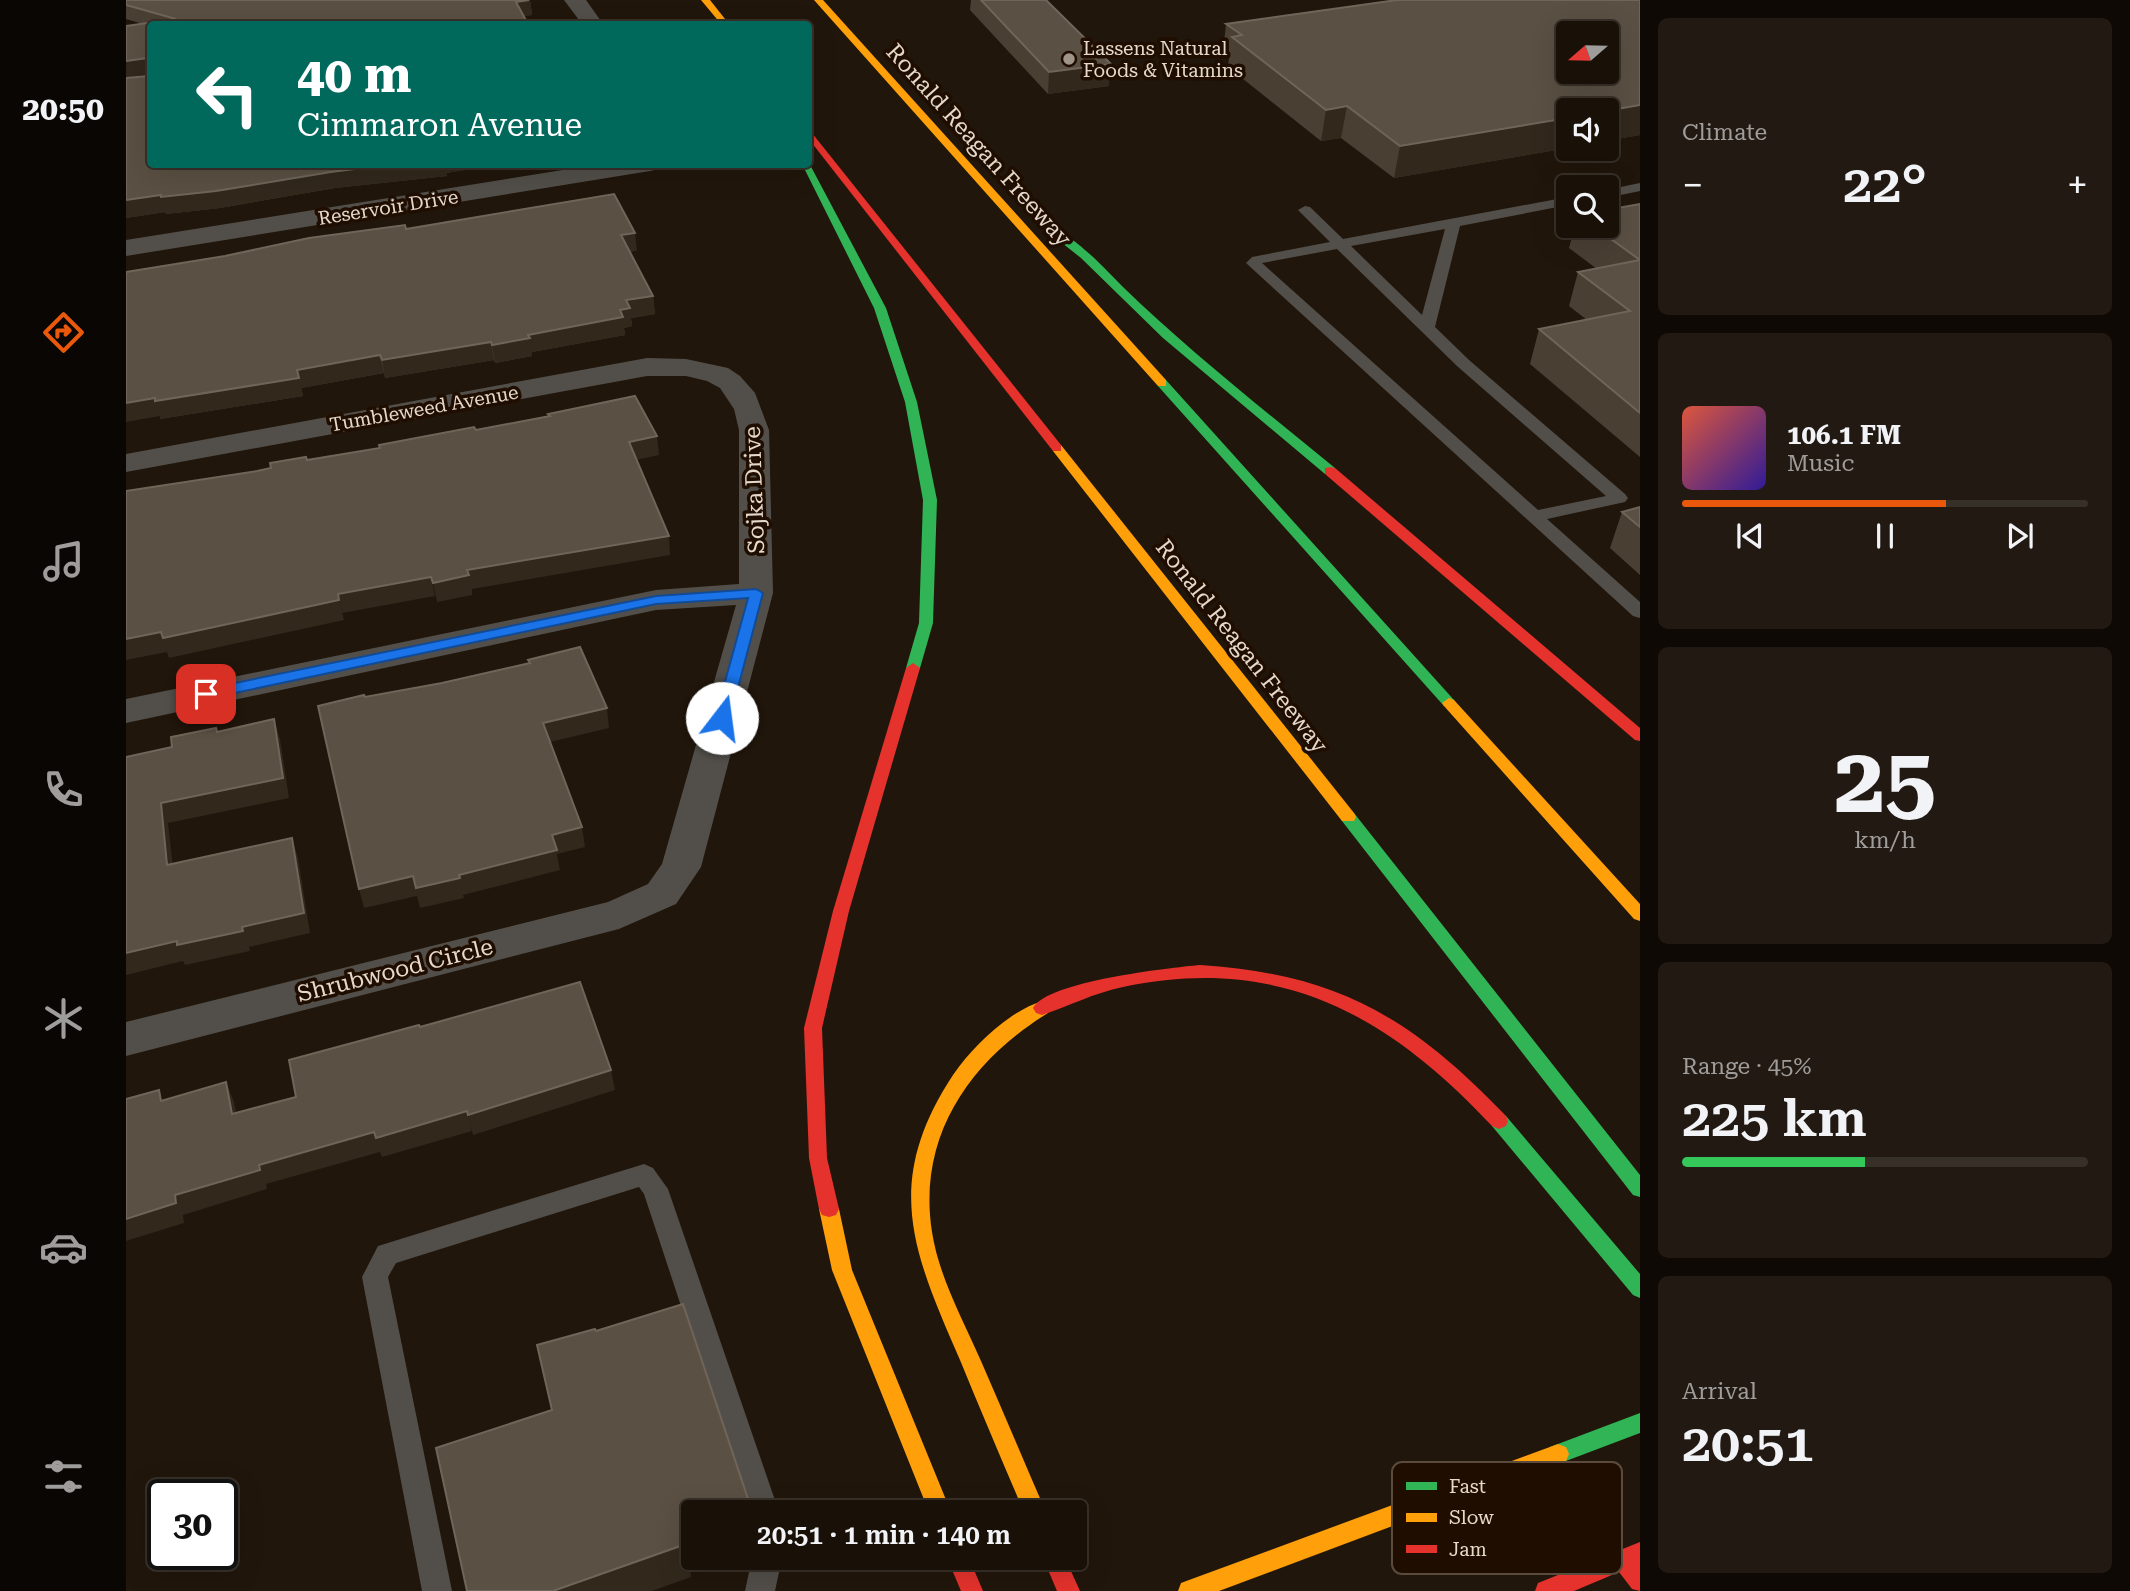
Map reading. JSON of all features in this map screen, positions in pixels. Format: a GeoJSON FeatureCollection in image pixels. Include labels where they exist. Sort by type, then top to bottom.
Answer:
{"type":"FeatureCollection","features":[{"type":"Feature","properties":{"kind":"main road"},"geometry":{"type":"LineString","coordinates":[[705,0],[722,21]]}},
{"type":"Feature","properties":{"kind":"main road","name":"Ronald Reagan Freeway"},"geometry":{"type":"LineString","coordinates":[[818,0],[1640,915]]}},
{"type":"Feature","properties":{"kind":"main road","name":"Ronald Reagan Freeway"},"geometry":{"type":"LineString","coordinates":[[812,136],[1640,1189]]}},
{"type":"Feature","properties":{"kind":"main road"},"geometry":{"type":"LineString","coordinates":[[954,152],[1085,256],[1185,352],[1351,488],[1640,736]]}},
{"type":"Feature","properties":{"kind":"main road"},"geometry":{"type":"LineString","coordinates":[[809,168],[880,308],[911,401],[930,500],[926,623],[841,911],[813,1028],[818,1158],[842,1270],[935,1500]]}},
{"type":"Feature","properties":{"kind":"main road"},"geometry":{"type":"LineString","coordinates":[[1571,837],[1640,900]]}},
{"type":"Feature","properties":{"kind":"main road"},"geometry":{"type":"LineString","coordinates":[[1030,1500],[930,1265],[919,1213],[924,1153],[940,1108],[969,1063],[1006,1030],[1054,1001],[1106,985],[1175,973],[1223,972],[1274,977],[1332,997],[1408,1037],[1472,1089],[1640,1289]]}},
{"type":"Feature","properties":{"kind":"main road"},"geometry":{"type":"LineString","coordinates":[[1535,1462],[1640,1423]]}},
{"type":"Feature","properties":{"kind":"main road"},"geometry":{"type":"LineString","coordinates":[[1189,1591],[1392,1515]]}},
{"type":"Feature","properties":{"kind":"main road"},"geometry":{"type":"LineString","coordinates":[[1640,1553],[1623,1560],[1640,1581]]}},
{"type":"Feature","properties":{"kind":"main road"},"geometry":{"type":"LineString","coordinates":[[963,1570],[972,1591]]}},
{"type":"Feature","properties":{"kind":"main road"},"geometry":{"type":"LineString","coordinates":[[1059,1570],[1069,1591]]}},
{"type":"Feature","properties":{"kind":"main road"},"geometry":{"type":"LineString","coordinates":[[1546,1591],[1588,1574]]}},
{"type":"Feature","properties":{"kind":"street"},"geometry":{"type":"LineString","coordinates":[[575,0],[590,21]]}},
{"type":"Feature","properties":{"kind":"street","name":"Reservoir Drive"},"geometry":{"type":"LineString","coordinates":[[126,248],[625,168]]}},
{"type":"Feature","properties":{"kind":"street","name":"Tumbleweed Avenue"},"geometry":{"type":"LineString","coordinates":[[126,463],[647,367],[681,367],[722,377]]}},
{"type":"Feature","properties":{"kind":"street","name":"Sojka Drive"},"geometry":{"type":"LineString","coordinates":[[662,894],[681,867],[756,593],[754,430],[750,408],[736,385],[722,377]]}},
{"type":"Feature","properties":{"kind":"street"},"geometry":{"type":"LineString","coordinates":[[126,710],[656,600],[756,593]]}},
{"type":"Feature","properties":{"kind":"street","name":"Shrubwood Circle"},"geometry":{"type":"LineString","coordinates":[[126,1038],[619,914],[662,894]]}},
{"type":"Feature","properties":{"kind":"lane"},"geometry":{"type":"LineString","coordinates":[[1619,191],[1640,187]]}},
{"type":"Feature","properties":{"kind":"lane"},"geometry":{"type":"LineString","coordinates":[[1556,203],[1342,243],[1253,263],[1640,612]]}},
{"type":"Feature","properties":{"kind":"lane"},"geometry":{"type":"LineString","coordinates":[[1305,210],[1463,363],[1619,498],[1536,516]]}},
{"type":"Feature","properties":{"kind":"lane"},"geometry":{"type":"LineString","coordinates":[[1427,327],[1454,223]]}},
{"type":"Feature","properties":{"kind":"lane"},"geometry":{"type":"LineString","coordinates":[[437,1591],[375,1277],[387,1254],[644,1175],[655,1189],[760,1500]]}},
{"type":"Feature","properties":{"kind":"lane"},"geometry":{"type":"LineString","coordinates":[[760,1591],[764,1570]]}},
{"type":"Feature","properties":{"kind":"building"},"geometry":{"type":"Polygon","coordinates":[[[126,0],[529,0],[516,2],[526,21],[162,21],[176,19],[126,5],[126,0]]]}},
{"type":"Feature","properties":{"kind":"building"},"geometry":{"type":"Polygon","coordinates":[[[981,0],[1046,0],[1111,64],[1049,72],[981,0]]]}},
{"type":"Feature","properties":{"kind":"building"},"geometry":{"type":"Polygon","coordinates":[[[1397,0],[1640,0],[1640,105],[1619,109],[1619,98],[1556,98],[1556,120],[1400,146],[1347,106],[1326,110],[1232,37],[1242,35],[1226,24],[1397,0]]]}},
{"type":"Feature","properties":{"kind":"building"},"geometry":{"type":"Polygon","coordinates":[[[147,23],[147,58],[126,61],[126,26],[147,23]]]}},
{"type":"Feature","properties":{"kind":"building"},"geometry":{"type":"Polygon","coordinates":[[[147,76],[147,168],[362,168],[216,191],[126,200],[126,78],[147,76]]]}},
{"type":"Feature","properties":{"kind":"building"},"geometry":{"type":"Polygon","coordinates":[[[614,194],[635,233],[621,235],[653,296],[626,300],[630,308],[620,310],[623,317],[528,335],[530,338],[492,345],[491,342],[382,360],[380,355],[297,370],[299,378],[155,401],[155,398],[126,403],[126,272],[225,256],[309,238],[405,225],[406,229],[614,194]]]}},
{"type":"Feature","properties":{"kind":"building"},"geometry":{"type":"Polygon","coordinates":[[[1640,204],[1640,260],[1610,238],[1619,238],[1619,208],[1640,204]]]}},
{"type":"Feature","properties":{"kind":"building"},"geometry":{"type":"Polygon","coordinates":[[[1640,260],[1640,413],[1539,329],[1630,311],[1578,272],[1640,260]]]}},
{"type":"Feature","properties":{"kind":"building"},"geometry":{"type":"Polygon","coordinates":[[[635,396],[657,436],[629,442],[669,536],[467,570],[469,575],[433,583],[431,577],[338,594],[339,600],[163,638],[161,632],[126,639],[126,491],[257,471],[271,468],[270,463],[380,448],[379,445],[550,416],[548,414],[635,396]]]}},
{"type":"Feature","properties":{"kind":"building"},"geometry":{"type":"Polygon","coordinates":[[[1640,507],[1640,527],[1622,512],[1640,507]]]}},
{"type":"Feature","properties":{"kind":"building"},"geometry":{"type":"Polygon","coordinates":[[[580,647],[607,708],[543,723],[582,827],[552,835],[557,850],[459,875],[460,878],[416,888],[413,876],[359,889],[318,706],[364,695],[365,697],[442,683],[530,663],[528,660],[580,647]]]}},
{"type":"Feature","properties":{"kind":"building"},"geometry":{"type":"Polygon","coordinates":[[[274,719],[283,778],[161,803],[167,865],[292,838],[304,913],[242,927],[243,931],[177,945],[177,941],[126,953],[126,757],[172,747],[171,737],[216,728],[217,732],[274,719]]]}},
{"type":"Feature","properties":{"kind":"building"},"geometry":{"type":"Polygon","coordinates":[[[580,982],[611,1070],[468,1115],[467,1111],[376,1138],[374,1132],[259,1165],[260,1170],[175,1195],[176,1203],[126,1219],[126,1099],[159,1090],[161,1101],[226,1082],[232,1114],[296,1097],[289,1060],[580,982]]]}},
{"type":"Feature","properties":{"kind":"building"},"geometry":{"type":"Polygon","coordinates":[[[683,1304],[748,1499],[681,1500],[681,1546],[553,1591],[467,1591],[436,1448],[552,1410],[537,1345],[595,1329],[596,1331],[683,1304]]]}},
{"type":"Feature","properties":{"kind":"traffic: fast"},"geometry":{"type":"LineString","coordinates":[[809,168],[880,308],[911,402],[930,500],[926,623],[913,668]]}},
{"type":"Feature","properties":{"kind":"traffic: fast"},"geometry":{"type":"LineString","coordinates":[[1056,233],[1085,256],[1167,336],[1330,471]]}},
{"type":"Feature","properties":{"kind":"traffic: fast"},"geometry":{"type":"LineString","coordinates":[[1162,383],[1449,703]]}},
{"type":"Feature","properties":{"kind":"traffic: fast"},"geometry":{"type":"LineString","coordinates":[[1348,817],[1640,1189]]}},
{"type":"Feature","properties":{"kind":"traffic: fast"},"geometry":{"type":"LineString","coordinates":[[1499,1121],[1640,1289]]}},
{"type":"Feature","properties":{"kind":"traffic: fast"},"geometry":{"type":"LineString","coordinates":[[1558,1454],[1640,1423]]}},
{"type":"Feature","properties":{"kind":"traffic: slow"},"geometry":{"type":"LineString","coordinates":[[705,0],[722,21]]}},
{"type":"Feature","properties":{"kind":"traffic: slow"},"geometry":{"type":"LineString","coordinates":[[818,0],[1162,383]]}},
{"type":"Feature","properties":{"kind":"traffic: slow"},"geometry":{"type":"LineString","coordinates":[[1057,448],[1348,817]]}},
{"type":"Feature","properties":{"kind":"traffic: slow"},"geometry":{"type":"LineString","coordinates":[[1449,703],[1640,915]]}},
{"type":"Feature","properties":{"kind":"traffic: slow"},"geometry":{"type":"LineString","coordinates":[[1030,1500],[934,1275],[922,1231],[920,1197],[923,1164],[932,1131],[946,1101],[987,1047],[1042,1008]]}},
{"type":"Feature","properties":{"kind":"traffic: slow"},"geometry":{"type":"LineString","coordinates":[[829,1209],[842,1270],[935,1500]]}},
{"type":"Feature","properties":{"kind":"traffic: slow"},"geometry":{"type":"LineString","coordinates":[[1536,1462],[1558,1454]]}},
{"type":"Feature","properties":{"kind":"traffic: slow"},"geometry":{"type":"LineString","coordinates":[[1189,1591],[1392,1516]]}},
{"type":"Feature","properties":{"kind":"traffic: jam"},"geometry":{"type":"LineString","coordinates":[[812,136],[1057,448]]}},
{"type":"Feature","properties":{"kind":"traffic: jam"},"geometry":{"type":"LineString","coordinates":[[1330,471],[1640,736]]}},
{"type":"Feature","properties":{"kind":"traffic: jam"},"geometry":{"type":"LineString","coordinates":[[829,1209],[818,1158],[813,1028],[841,911],[913,668]]}},
{"type":"Feature","properties":{"kind":"traffic: jam"},"geometry":{"type":"LineString","coordinates":[[1042,1008],[1094,988],[1148,976],[1200,972],[1250,975],[1298,985],[1343,1001],[1385,1023],[1425,1051],[1463,1083],[1499,1121]]}},
{"type":"Feature","properties":{"kind":"traffic: jam"},"geometry":{"type":"LineString","coordinates":[[1622,1560],[1640,1553]]}},
{"type":"Feature","properties":{"kind":"traffic: jam"},"geometry":{"type":"LineString","coordinates":[[1624,1560],[1640,1581]]}},
{"type":"Feature","properties":{"kind":"traffic: jam"},"geometry":{"type":"LineString","coordinates":[[963,1570],[972,1591]]}},
{"type":"Feature","properties":{"kind":"traffic: jam"},"geometry":{"type":"LineString","coordinates":[[1059,1570],[1069,1591]]}},
{"type":"Feature","properties":{"kind":"traffic: jam"},"geometry":{"type":"LineString","coordinates":[[1546,1591],[1588,1574]]}},
{"type":"Feature","properties":{"kind":"place","name":"Lassens Natural Foods & Vitamins"},"geometry":{"type":"Point","coordinates":[1069,59]}},
{"type":"Feature","properties":{"kind":"route"},"geometry":{"type":"LineString","coordinates":[[206,694],[656,600],[756,593],[722,718]]}}]}
